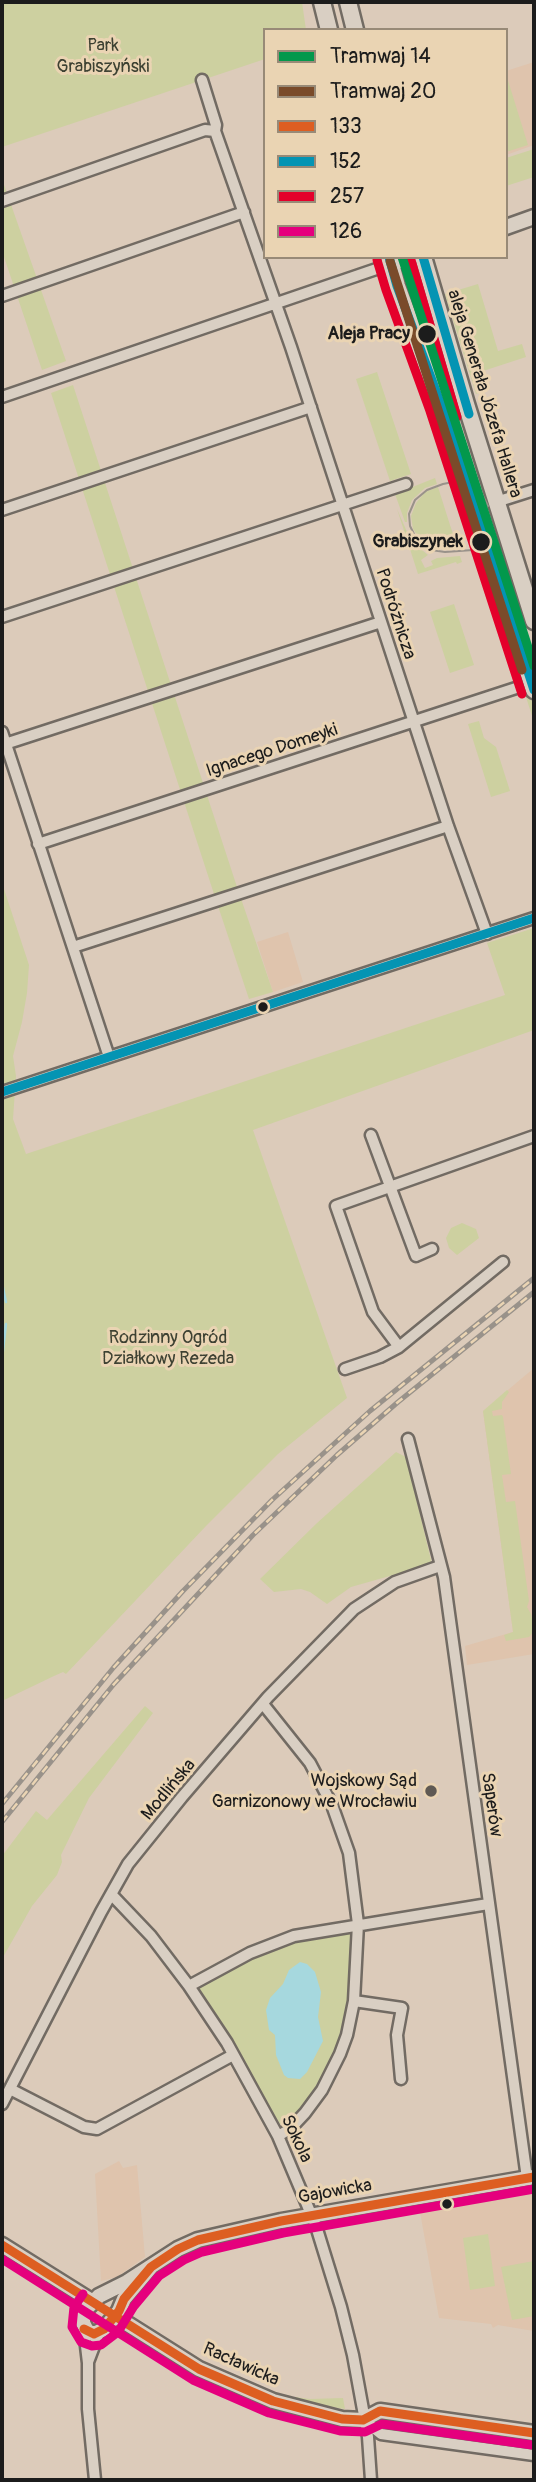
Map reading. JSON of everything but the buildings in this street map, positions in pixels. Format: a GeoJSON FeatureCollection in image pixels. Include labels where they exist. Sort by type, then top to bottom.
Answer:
{"type":"FeatureCollection","features":[{"type":"Feature","properties":{"kind":"main road"},"geometry":{"type":"LineString","coordinates":[[322,2],[328,28]]}},
{"type":"Feature","properties":{"kind":"main road"},"geometry":{"type":"LineString","coordinates":[[348,2],[354,28]]}},
{"type":"Feature","properties":{"kind":"main road","name":"aleja Generała Józefa Hallera"},"geometry":{"type":"LineString","coordinates":[[424,259],[534,621]]}},
{"type":"Feature","properties":{"kind":"main road"},"geometry":{"type":"LineString","coordinates":[[390,261],[442,407],[534,690]]}},
{"type":"Feature","properties":{"kind":"street","name":"Podróżnicza"},"geometry":{"type":"LineString","coordinates":[[202,80],[216,125],[215,131],[276,303],[448,826],[487,934]]}},
{"type":"Feature","properties":{"kind":"street"},"geometry":{"type":"LineString","coordinates":[[2,201],[205,130],[215,131]]}},
{"type":"Feature","properties":{"kind":"street"},"geometry":{"type":"LineString","coordinates":[[2,296],[244,212]]}},
{"type":"Feature","properties":{"kind":"street"},"geometry":{"type":"LineString","coordinates":[[508,226],[534,217]]}},
{"type":"Feature","properties":{"kind":"street"},"geometry":{"type":"LineString","coordinates":[[2,397],[390,261]]}},
{"type":"Feature","properties":{"kind":"street"},"geometry":{"type":"LineString","coordinates":[[2,510],[311,407]]}},
{"type":"Feature","properties":{"kind":"street"},"geometry":{"type":"LineString","coordinates":[[2,617],[406,484]]}},
{"type":"Feature","properties":{"kind":"street"},"geometry":{"type":"LineString","coordinates":[[496,502],[534,490]]}},
{"type":"Feature","properties":{"kind":"street"},"geometry":{"type":"LineString","coordinates":[[5,744],[381,622]]}},
{"type":"Feature","properties":{"kind":"street","name":"Ignacego Domeyki"},"geometry":{"type":"LineString","coordinates":[[38,844],[516,688]]}},
{"type":"Feature","properties":{"kind":"street"},"geometry":{"type":"LineString","coordinates":[[2,732],[109,1057]]}},
{"type":"Feature","properties":{"kind":"street"},"geometry":{"type":"LineString","coordinates":[[73,947],[448,826]]}},
{"type":"Feature","properties":{"kind":"street"},"geometry":{"type":"LineString","coordinates":[[2,1092],[534,918]]}},
{"type":"Feature","properties":{"kind":"street"},"geometry":{"type":"LineString","coordinates":[[371,1135],[416,1256],[432,1249]]}},
{"type":"Feature","properties":{"kind":"street"},"geometry":{"type":"LineString","coordinates":[[399,1348],[373,1312],[336,1206],[534,1136]]}},
{"type":"Feature","properties":{"kind":"street"},"geometry":{"type":"LineString","coordinates":[[345,1369],[399,1348],[503,1262]]}},
{"type":"Feature","properties":{"kind":"street","name":"Saperów"},"geometry":{"type":"LineString","coordinates":[[408,1439],[440,1566],[451,1624],[488,1904],[531,2177]]}},
{"type":"Feature","properties":{"kind":"street","name":"Modlińska"},"geometry":{"type":"LineString","coordinates":[[2,2104],[128,1864],[182,1797],[263,1704],[354,1609],[388,1585],[440,1566]]}},
{"type":"Feature","properties":{"kind":"street"},"geometry":{"type":"LineString","coordinates":[[263,1704],[310,1763],[332,1805],[349,1853],[358,1924],[354,2001],[347,2035],[322,2090],[300,2119],[278,2136]]}},
{"type":"Feature","properties":{"kind":"street","name":"Sokola"},"geometry":{"type":"LineString","coordinates":[[111,1894],[150,1936],[189,1986],[233,2055],[278,2136],[312,2215],[349,2339],[368,2437],[371,2480]]}},
{"type":"Feature","properties":{"kind":"street"},"geometry":{"type":"LineString","coordinates":[[189,1986],[272,1944],[315,1931],[488,1904]]}},
{"type":"Feature","properties":{"kind":"street"},"geometry":{"type":"LineString","coordinates":[[354,2001],[402,2008],[397,2035],[401,2079]]}},
{"type":"Feature","properties":{"kind":"street"},"geometry":{"type":"LineString","coordinates":[[10,2089],[84,2127],[97,2129],[233,2055]]}},
{"type":"Feature","properties":{"kind":"street","name":"Gajowicka"},"geometry":{"type":"LineString","coordinates":[[93,2302],[101,2294],[119,2293],[170,2254],[198,2240],[312,2215],[531,2177]]}},
{"type":"Feature","properties":{"kind":"street"},"geometry":{"type":"LineString","coordinates":[[2,2245],[93,2302],[83,2317],[92,2331],[88,2363],[88,2409],[95,2480]]}},
{"type":"Feature","properties":{"kind":"street"},"geometry":{"type":"LineString","coordinates":[[92,2331],[115,2316],[119,2293]]}},
{"type":"Feature","properties":{"kind":"street","name":"Racławicka"},"geometry":{"type":"LineString","coordinates":[[115,2316],[199,2369],[273,2401],[322,2414],[363,2420],[381,2434],[534,2455]]}},
{"type":"Feature","properties":{"kind":"street","name":"Racławicka"},"geometry":{"type":"LineString","coordinates":[[363,2420],[380,2411],[534,2433]]}},
{"type":"Feature","properties":{"kind":"shaded area"},"geometry":{"type":"Polygon","coordinates":[[[534,62],[534,145],[508,154],[508,70],[534,62]]]}},
{"type":"Feature","properties":{"kind":"shaded area"},"geometry":{"type":"Polygon","coordinates":[[[288,932],[303,982],[273,992],[257,942],[288,932]]]}},
{"type":"Feature","properties":{"kind":"shaded area"},"geometry":{"type":"Polygon","coordinates":[[[534,1368],[534,1654],[467,1665],[465,1646],[513,1632],[483,1411],[534,1368]]]}},
{"type":"Feature","properties":{"kind":"shaded area"},"geometry":{"type":"Polygon","coordinates":[[[119,2161],[123,2168],[137,2165],[145,2257],[117,2277],[101,2281],[95,2174],[119,2161]]]}},
{"type":"Feature","properties":{"kind":"shaded area"},"geometry":{"type":"Polygon","coordinates":[[[534,2191],[534,2331],[498,2325],[493,2328],[491,2324],[439,2318],[420,2212],[534,2191]]]}},
{"type":"Feature","properties":{"kind":"green space","name":"Park Grabiszyński"},"geometry":{"type":"Polygon","coordinates":[[[2,2],[302,2],[306,28],[263,28],[263,60],[2,147],[2,2]]]}},
{"type":"Feature","properties":{"kind":"green space"},"geometry":{"type":"Polygon","coordinates":[[[508,80],[528,145],[508,151],[508,80]]]}},
{"type":"Feature","properties":{"kind":"green space"},"geometry":{"type":"Polygon","coordinates":[[[534,149],[534,177],[508,185],[508,157],[534,149]]]}},
{"type":"Feature","properties":{"kind":"green space"},"geometry":{"type":"Polygon","coordinates":[[[2,179],[66,361],[42,370],[2,251],[2,179]]]}},
{"type":"Feature","properties":{"kind":"green space"},"geometry":{"type":"Polygon","coordinates":[[[420,282],[446,369],[461,408],[534,642],[418,283],[420,282]]]}},
{"type":"Feature","properties":{"kind":"green space"},"geometry":{"type":"Polygon","coordinates":[[[478,284],[498,351],[522,344],[526,357],[477,373],[481,392],[476,394],[445,294],[478,284]]]}},
{"type":"Feature","properties":{"kind":"green space"},"geometry":{"type":"Polygon","coordinates":[[[377,372],[411,474],[390,481],[356,379],[377,372]]]}},
{"type":"Feature","properties":{"kind":"green space"},"geometry":{"type":"Polygon","coordinates":[[[73,385],[273,992],[249,999],[214,894],[51,393],[73,385]]]}},
{"type":"Feature","properties":{"kind":"green space"},"geometry":{"type":"Polygon","coordinates":[[[435,478],[437,484],[425,488],[412,500],[405,522],[395,494],[435,478]]]}},
{"type":"Feature","properties":{"kind":"green space"},"geometry":{"type":"Polygon","coordinates":[[[438,487],[458,548],[431,548],[421,541],[413,529],[411,516],[416,503],[425,492],[438,487]]]}},
{"type":"Feature","properties":{"kind":"green space"},"geometry":{"type":"Polygon","coordinates":[[[397,509],[411,541],[428,555],[421,560],[425,568],[433,565],[431,561],[437,558],[460,556],[462,562],[418,574],[397,509]]]}},
{"type":"Feature","properties":{"kind":"green space"},"geometry":{"type":"Polygon","coordinates":[[[480,554],[485,556],[534,708],[534,722],[480,554]]]}},
{"type":"Feature","properties":{"kind":"green space"},"geometry":{"type":"Polygon","coordinates":[[[454,604],[474,665],[450,673],[430,612],[454,604]]]}},
{"type":"Feature","properties":{"kind":"green space"},"geometry":{"type":"Polygon","coordinates":[[[479,721],[484,738],[496,747],[510,791],[491,797],[468,724],[479,721]]]}},
{"type":"Feature","properties":{"kind":"green space","name":"Rodzinny Ogród Działkowy Rezeda"},"geometry":{"type":"Polygon","coordinates":[[[2,883],[29,965],[22,1022],[13,1056],[16,1076],[13,1119],[26,1154],[505,995],[487,943],[534,928],[534,1030],[253,1130],[347,1398],[278,1454],[66,1674],[63,1672],[2,1701],[2,883]]]}},
{"type":"Feature","properties":{"kind":"green space"},"geometry":{"type":"Polygon","coordinates":[[[462,1223],[476,1229],[479,1238],[457,1255],[449,1248],[446,1238],[451,1228],[462,1223]]]}},
{"type":"Feature","properties":{"kind":"green space"},"geometry":{"type":"Polygon","coordinates":[[[507,1390],[509,1392],[502,1402],[502,1409],[492,1411],[493,1416],[503,1417],[511,1474],[502,1475],[506,1502],[515,1501],[529,1601],[527,1607],[534,1631],[529,1637],[506,1641],[504,1635],[513,1632],[483,1411],[507,1390]]]}},
{"type":"Feature","properties":{"kind":"green space"},"geometry":{"type":"Polygon","coordinates":[[[396,1452],[406,1457],[432,1564],[351,1587],[327,1604],[301,1589],[274,1592],[260,1579],[317,1523],[396,1452]]]}},
{"type":"Feature","properties":{"kind":"green space"},"geometry":{"type":"Polygon","coordinates":[[[145,1706],[153,1713],[89,1798],[61,1855],[62,1862],[57,1875],[32,1906],[2,1959],[2,1856],[36,1811],[47,1820],[145,1706]]]}},
{"type":"Feature","properties":{"kind":"green space"},"geometry":{"type":"Polygon","coordinates":[[[350,1931],[353,1933],[350,2003],[340,2043],[318,2088],[300,2113],[290,2123],[280,2124],[199,1986],[231,1966],[290,1942],[350,1931]]]}},
{"type":"Feature","properties":{"kind":"green space"},"geometry":{"type":"Polygon","coordinates":[[[488,2234],[495,2286],[470,2290],[463,2238],[488,2234]]]}},
{"type":"Feature","properties":{"kind":"green space"},"geometry":{"type":"Polygon","coordinates":[[[534,2261],[534,2316],[512,2320],[501,2267],[534,2261]]]}},
{"type":"Feature","properties":{"kind":"green space"},"geometry":{"type":"Polygon","coordinates":[[[295,2397],[343,2398],[345,2409],[294,2401],[295,2397]]]}},
{"type":"Feature","properties":{"kind":"water"},"geometry":{"type":"Polygon","coordinates":[[[300,1962],[307,1964],[315,1972],[321,1992],[318,2017],[323,2041],[307,2072],[300,2079],[284,2075],[276,2055],[275,2035],[269,2030],[266,2010],[270,1998],[283,1984],[289,1970],[300,1962]]]}},
{"type":"Feature","properties":{"kind":"waterway"},"geometry":{"type":"LineString","coordinates":[[2,1283],[6,1302]]}},
{"type":"Feature","properties":{"kind":"waterway"},"geometry":{"type":"LineString","coordinates":[[2,1359],[6,1324]]}},
{"type":"Feature","properties":{"kind":"waterway"},"geometry":{"type":"LineString","coordinates":[[2,1496],[2,1553]]}},
{"type":"Feature","properties":{"kind":"tram line","name":"14"},"geometry":{"type":"LineString","coordinates":[[403,259],[534,666]]}},
{"type":"Feature","properties":{"kind":"tram line","name":"20"},"geometry":{"type":"LineString","coordinates":[[390,261],[522,670]]}},
{"type":"Feature","properties":{"kind":"tram line"},"geometry":{"type":"LineString","coordinates":[[488,506],[482,494],[470,485],[453,482],[443,484],[427,490],[415,500],[409,514],[410,526],[417,540],[431,550],[473,550],[488,556],[501,568],[506,578]]}},
{"type":"Feature","properties":{"kind":"railway"},"geometry":{"type":"LineString","coordinates":[[2,1804],[114,1667],[183,1591],[272,1500],[370,1411],[534,1278]]}},
{"type":"Feature","properties":{"kind":"railway"},"geometry":{"type":"LineString","coordinates":[[2,1822],[114,1684],[253,1535],[337,1455],[398,1402],[534,1292]]}},
{"type":"Feature","properties":{"kind":"transit line","name":"152"},"geometry":{"type":"LineString","coordinates":[[390,259],[442,407],[534,690]]}},
{"type":"Feature","properties":{"kind":"transit line","name":"152"},"geometry":{"type":"LineString","coordinates":[[424,259],[469,414]]}},
{"type":"Feature","properties":{"kind":"transit line","name":"257"},"geometry":{"type":"LineString","coordinates":[[377,260],[430,411],[522,694]]}},
{"type":"Feature","properties":{"kind":"transit line","name":"257"},"geometry":{"type":"LineString","coordinates":[[411,260],[457,417]]}},
{"type":"Feature","properties":{"kind":"transit line","name":"152"},"geometry":{"type":"LineString","coordinates":[[2,1092],[534,918]]}},
{"type":"Feature","properties":{"kind":"transit line","name":"133"},"geometry":{"type":"LineString","coordinates":[[84,2329],[94,2334],[104,2329],[119,2311],[124,2299],[151,2267],[178,2249],[198,2240],[281,2221],[534,2177]]}},
{"type":"Feature","properties":{"kind":"transit line","name":"126"},"geometry":{"type":"LineString","coordinates":[[83,2294],[74,2307],[72,2327],[81,2342],[92,2346],[101,2345],[118,2332],[134,2306],[159,2276],[202,2252],[283,2233],[534,2189]]}},
{"type":"Feature","properties":{"kind":"transit line","name":"133"},"geometry":{"type":"LineString","coordinates":[[2,2245],[199,2369],[273,2401],[342,2419],[363,2420],[380,2411],[534,2433]]}},
{"type":"Feature","properties":{"kind":"transit line","name":"126"},"geometry":{"type":"LineString","coordinates":[[2,2259],[193,2380],[269,2413],[340,2431],[365,2432],[382,2424],[532,2445]]}},
{"type":"Feature","properties":{"kind":"place","name":"Aleja Pracy"},"geometry":{"type":"Point","coordinates":[427,334]}},
{"type":"Feature","properties":{"kind":"place","name":"Grabiszynek"},"geometry":{"type":"Point","coordinates":[481,542]}},
{"type":"Feature","properties":{"kind":"place","name":"Wojskowy Sąd Garnizonowy we Wrocławiu"},"geometry":{"type":"Point","coordinates":[431,1791]}}]}
